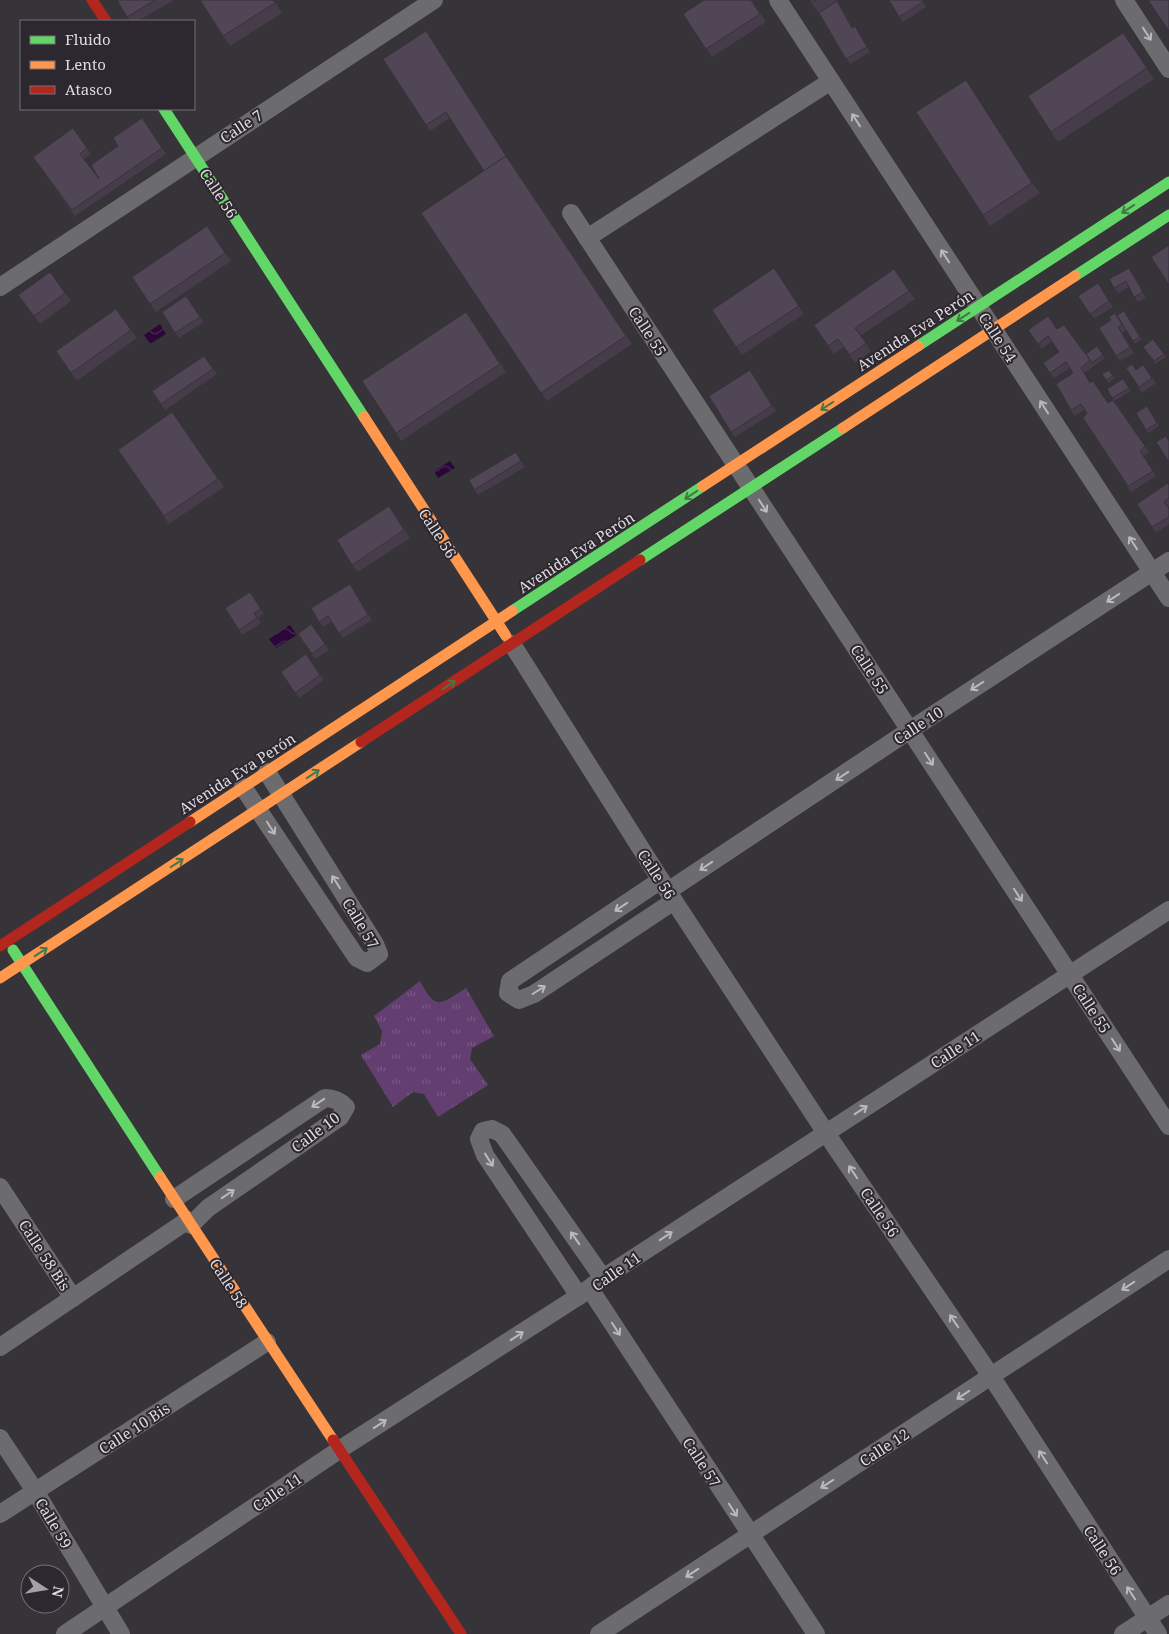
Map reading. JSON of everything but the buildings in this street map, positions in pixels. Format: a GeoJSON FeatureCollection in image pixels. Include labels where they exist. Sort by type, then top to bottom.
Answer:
{"type":"FeatureCollection","features":[{"type":"Feature","properties":{"kind":"main road"},"geometry":{"type":"LineString","coordinates":[[92,0],[105,20]]}},
{"type":"Feature","properties":{"kind":"main road","name":"Calle 56"},"geometry":{"type":"LineString","coordinates":[[165,110],[512,644]]}},
{"type":"Feature","properties":{"kind":"main road","name":"Avenida Eva Perón"},"geometry":{"type":"LineString","coordinates":[[2,940],[243,787],[1169,182]]}},
{"type":"Feature","properties":{"kind":"main road"},"geometry":{"type":"LineString","coordinates":[[0,978],[1169,215]]}},
{"type":"Feature","properties":{"kind":"main road","name":"Calle 58"},"geometry":{"type":"LineString","coordinates":[[2,940],[22,964],[338,1450],[461,1634]]}},
{"type":"Feature","properties":{"kind":"street","name":"Calle 7"},"geometry":{"type":"LineString","coordinates":[[0,287],[434,0]]}},
{"type":"Feature","properties":{"kind":"street","name":"Calle 54"},"geometry":{"type":"LineString","coordinates":[[778,0],[1169,598]]}},
{"type":"Feature","properties":{"kind":"street"},"geometry":{"type":"LineString","coordinates":[[1124,0],[1169,69]]}},
{"type":"Feature","properties":{"kind":"street"},"geometry":{"type":"LineString","coordinates":[[587,238],[831,82]]}},
{"type":"Feature","properties":{"kind":"street","name":"Calle 55"},"geometry":{"type":"LineString","coordinates":[[570,213],[1169,1126]]}},
{"type":"Feature","properties":{"kind":"street","name":"Calle 10"},"geometry":{"type":"LineString","coordinates":[[668,891],[510,981],[508,993],[519,1000],[534,994],[668,891],[1169,561]]}},
{"type":"Feature","properties":{"kind":"street","name":"Calle 56"},"geometry":{"type":"LineString","coordinates":[[512,644],[668,891],[826,1132],[991,1376],[1158,1634]]}},
{"type":"Feature","properties":{"kind":"street","name":"Calle 57"},"geometry":{"type":"LineString","coordinates":[[243,787],[357,958],[368,963],[379,954],[375,944],[266,772]]}},
{"type":"Feature","properties":{"kind":"street","name":"Calle 11"},"geometry":{"type":"LineString","coordinates":[[65,1634],[338,1450],[1169,910]]}},
{"type":"Feature","properties":{"kind":"street","name":"Calle 10"},"geometry":{"type":"LineString","coordinates":[[0,1347],[189,1222],[340,1117],[346,1107],[341,1102],[332,1098],[325,1098],[174,1199]]}},
{"type":"Feature","properties":{"kind":"street","name":"Calle 57"},"geometry":{"type":"LineString","coordinates":[[591,1287],[485,1155],[478,1139],[483,1130],[492,1129],[502,1134],[591,1287],[750,1535],[816,1634]]}},
{"type":"Feature","properties":{"kind":"street","name":"Calle 58 Bis"},"geometry":{"type":"LineString","coordinates":[[0,1187],[73,1298]]}},
{"type":"Feature","properties":{"kind":"street","name":"Calle 12"},"geometry":{"type":"LineString","coordinates":[[599,1634],[1169,1259]]}},
{"type":"Feature","properties":{"kind":"street","name":"Calle 10 Bis"},"geometry":{"type":"LineString","coordinates":[[0,1514],[268,1342]]}},
{"type":"Feature","properties":{"kind":"street","name":"Calle 59"},"geometry":{"type":"LineString","coordinates":[[0,1438],[35,1491],[121,1634]]}},
{"type":"Feature","properties":{"kind":"street"},"geometry":{"type":"LineString","coordinates":[[1124,1634],[1169,1604]]}},
{"type":"Feature","properties":{"kind":"green space"},"geometry":{"type":"Polygon","coordinates":[[[420,981],[430,997],[440,1002],[451,998],[466,988],[494,1036],[472,1048],[470,1059],[488,1085],[438,1117],[424,1094],[413,1092],[393,1107],[361,1055],[380,1044],[382,1031],[374,1016],[420,981]]]}},
{"type":"Feature","properties":{"kind":"water"},"geometry":{"type":"Polygon","coordinates":[[[160,324],[166,334],[150,344],[144,335],[160,324]]]}},
{"type":"Feature","properties":{"kind":"water"},"geometry":{"type":"Polygon","coordinates":[[[450,461],[455,468],[438,478],[434,471],[450,461]]]}},
{"type":"Feature","properties":{"kind":"water"},"geometry":{"type":"Polygon","coordinates":[[[290,625],[297,635],[276,648],[269,639],[290,625]]]}},
{"type":"Feature","properties":{"kind":"traffic: fast"},"geometry":{"type":"LineString","coordinates":[[165,110],[364,417]]}},
{"type":"Feature","properties":{"kind":"traffic: fast"},"geometry":{"type":"LineString","coordinates":[[918,346],[1169,182]]}},
{"type":"Feature","properties":{"kind":"traffic: fast"},"geometry":{"type":"LineString","coordinates":[[1075,276],[1169,215]]}},
{"type":"Feature","properties":{"kind":"traffic: fast"},"geometry":{"type":"LineString","coordinates":[[640,560],[843,428]]}},
{"type":"Feature","properties":{"kind":"traffic: fast"},"geometry":{"type":"LineString","coordinates":[[512,611],[703,486]]}},
{"type":"Feature","properties":{"kind":"traffic: fast"},"geometry":{"type":"LineString","coordinates":[[13,950],[160,1177]]}},
{"type":"Feature","properties":{"kind":"traffic: slow"},"geometry":{"type":"LineString","coordinates":[[843,428],[1075,276]]}},
{"type":"Feature","properties":{"kind":"traffic: slow"},"geometry":{"type":"LineString","coordinates":[[703,486],[918,346]]}},
{"type":"Feature","properties":{"kind":"traffic: slow"},"geometry":{"type":"LineString","coordinates":[[364,417],[506,636]]}},
{"type":"Feature","properties":{"kind":"traffic: slow"},"geometry":{"type":"LineString","coordinates":[[190,822],[512,611]]}},
{"type":"Feature","properties":{"kind":"traffic: slow"},"geometry":{"type":"LineString","coordinates":[[0,978],[361,742]]}},
{"type":"Feature","properties":{"kind":"traffic: slow"},"geometry":{"type":"LineString","coordinates":[[160,1177],[333,1440]]}},
{"type":"Feature","properties":{"kind":"traffic: jam"},"geometry":{"type":"LineString","coordinates":[[92,0],[105,20]]}},
{"type":"Feature","properties":{"kind":"traffic: jam"},"geometry":{"type":"LineString","coordinates":[[361,742],[640,560]]}},
{"type":"Feature","properties":{"kind":"traffic: jam"},"geometry":{"type":"LineString","coordinates":[[0,946],[190,822]]}},
{"type":"Feature","properties":{"kind":"traffic: jam"},"geometry":{"type":"LineString","coordinates":[[333,1440],[461,1634]]}}]}
